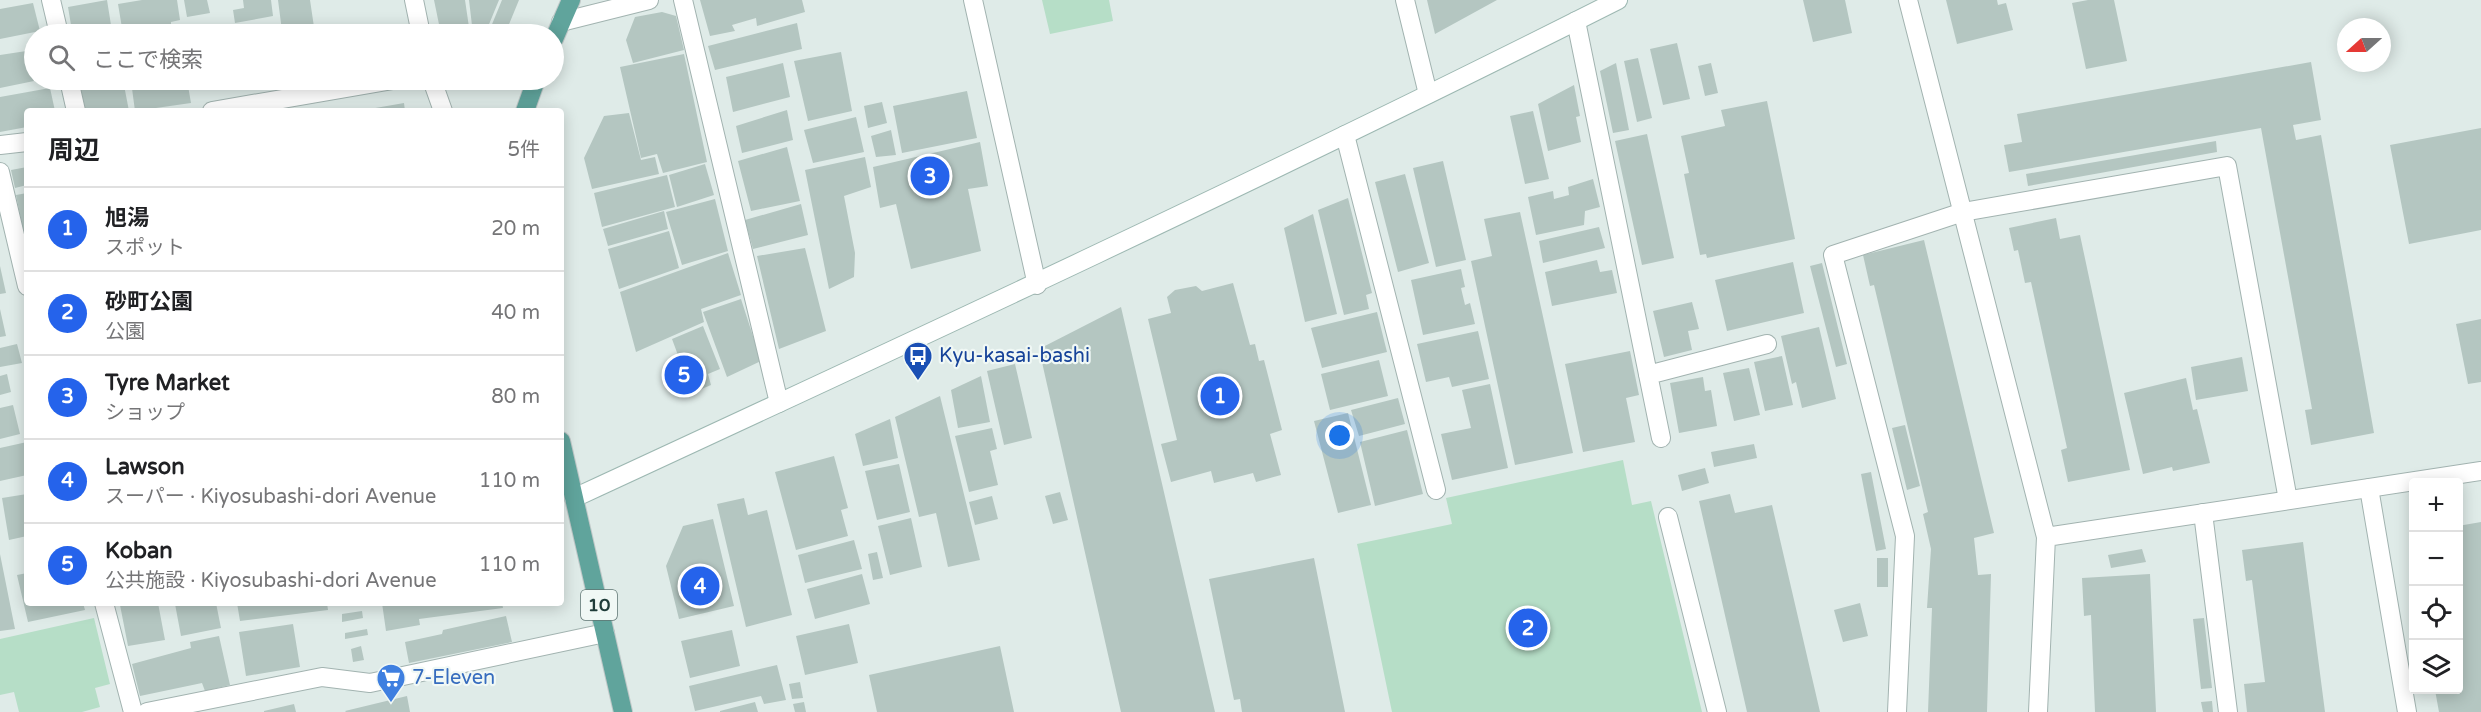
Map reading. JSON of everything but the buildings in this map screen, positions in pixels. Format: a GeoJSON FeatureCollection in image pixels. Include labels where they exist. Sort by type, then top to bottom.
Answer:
{"type":"FeatureCollection","features":[{"type":"Feature","properties":{"kind":"main road"},"geometry":{"type":"LineString","coordinates":[[560,24],[571,0]]}},
{"type":"Feature","properties":{"kind":"main road"},"geometry":{"type":"LineString","coordinates":[[526,108],[532,90]]}},
{"type":"Feature","properties":{"kind":"main road","name":"10"},"geometry":{"type":"LineString","coordinates":[[564,454],[622,712]]}},
{"type":"Feature","properties":{"kind":"street"},"geometry":{"type":"LineString","coordinates":[[51,0],[57,24]]}},
{"type":"Feature","properties":{"kind":"street"},"geometry":{"type":"LineString","coordinates":[[414,0],[419,24]]}},
{"type":"Feature","properties":{"kind":"street"},"geometry":{"type":"LineString","coordinates":[[564,28],[649,0]]}},
{"type":"Feature","properties":{"kind":"street"},"geometry":{"type":"LineString","coordinates":[[683,0],[779,403]]}},
{"type":"Feature","properties":{"kind":"street"},"geometry":{"type":"LineString","coordinates":[[973,0],[1036,285]]}},
{"type":"Feature","properties":{"kind":"street"},"geometry":{"type":"LineString","coordinates":[[1405,0],[1428,94]]}},
{"type":"Feature","properties":{"kind":"street"},"geometry":{"type":"LineString","coordinates":[[574,498],[1036,285],[1618,0]]}},
{"type":"Feature","properties":{"kind":"street"},"geometry":{"type":"LineString","coordinates":[[1908,0],[2046,537],[2038,712]]}},
{"type":"Feature","properties":{"kind":"street"},"geometry":{"type":"LineString","coordinates":[[1576,21],[1661,438]]}},
{"type":"Feature","properties":{"kind":"street"},"geometry":{"type":"LineString","coordinates":[[71,90],[75,108]]}},
{"type":"Feature","properties":{"kind":"street"},"geometry":{"type":"LineString","coordinates":[[230,108],[335,90]]}},
{"type":"Feature","properties":{"kind":"street"},"geometry":{"type":"LineString","coordinates":[[436,90],[442,108]]}},
{"type":"Feature","properties":{"kind":"street"},"geometry":{"type":"LineString","coordinates":[[1345,135],[1436,490]]}},
{"type":"Feature","properties":{"kind":"street"},"geometry":{"type":"LineString","coordinates":[[0,145],[24,142]]}},
{"type":"Feature","properties":{"kind":"street"},"geometry":{"type":"LineString","coordinates":[[1897,712],[1905,536],[1833,255],[1963,212],[2228,165],[2288,500]]}},
{"type":"Feature","properties":{"kind":"street"},"geometry":{"type":"LineString","coordinates":[[0,172],[24,273]]}},
{"type":"Feature","properties":{"kind":"street"},"geometry":{"type":"LineString","coordinates":[[1648,375],[1767,344]]}},
{"type":"Feature","properties":{"kind":"street"},"geometry":{"type":"LineString","coordinates":[[2046,537],[2481,471]]}},
{"type":"Feature","properties":{"kind":"street"},"geometry":{"type":"LineString","coordinates":[[2369,488],[2407,712]]}},
{"type":"Feature","properties":{"kind":"street"},"geometry":{"type":"LineString","coordinates":[[2203,513],[2228,712]]}},
{"type":"Feature","properties":{"kind":"street"},"geometry":{"type":"LineString","coordinates":[[1668,517],[1717,712]]}},
{"type":"Feature","properties":{"kind":"street"},"geometry":{"type":"LineString","coordinates":[[105,606],[133,712]]}},
{"type":"Feature","properties":{"kind":"street"},"geometry":{"type":"LineString","coordinates":[[147,712],[322,677],[370,683],[605,633]]}},
{"type":"Feature","properties":{"kind":"green space"},"geometry":{"type":"Polygon","coordinates":[[[1042,0],[1109,0],[1113,21],[1050,34],[1042,0]]]}},
{"type":"Feature","properties":{"kind":"green space"},"geometry":{"type":"Polygon","coordinates":[[[1623,460],[1632,505],[1651,501],[1702,712],[1392,712],[1357,544],[1452,524],[1446,498],[1623,460]]]}},
{"type":"Feature","properties":{"kind":"green space"},"geometry":{"type":"Polygon","coordinates":[[[94,618],[110,684],[95,688],[100,707],[82,712],[19,712],[14,692],[0,695],[0,639],[94,618]]]}},
{"type":"Feature","properties":{"kind":"place","name":"Tyre Market"},"geometry":{"type":"Point","coordinates":[930,176]}},
{"type":"Feature","properties":{"kind":"place","name":"Koban"},"geometry":{"type":"Point","coordinates":[684,375]}},
{"type":"Feature","properties":{"kind":"place","name":"Kyu-kasai-bashi"},"geometry":{"type":"Point","coordinates":[918,382]}},
{"type":"Feature","properties":{"kind":"place","name":"旭湯"},"geometry":{"type":"Point","coordinates":[1220,396]}},
{"type":"Feature","properties":{"kind":"place","name":"Lawson"},"geometry":{"type":"Point","coordinates":[700,586]}},
{"type":"Feature","properties":{"kind":"place","name":"砂町公園"},"geometry":{"type":"Point","coordinates":[1528,628]}},
{"type":"Feature","properties":{"kind":"place","name":"7-Eleven"},"geometry":{"type":"Point","coordinates":[391,704]}}]}
